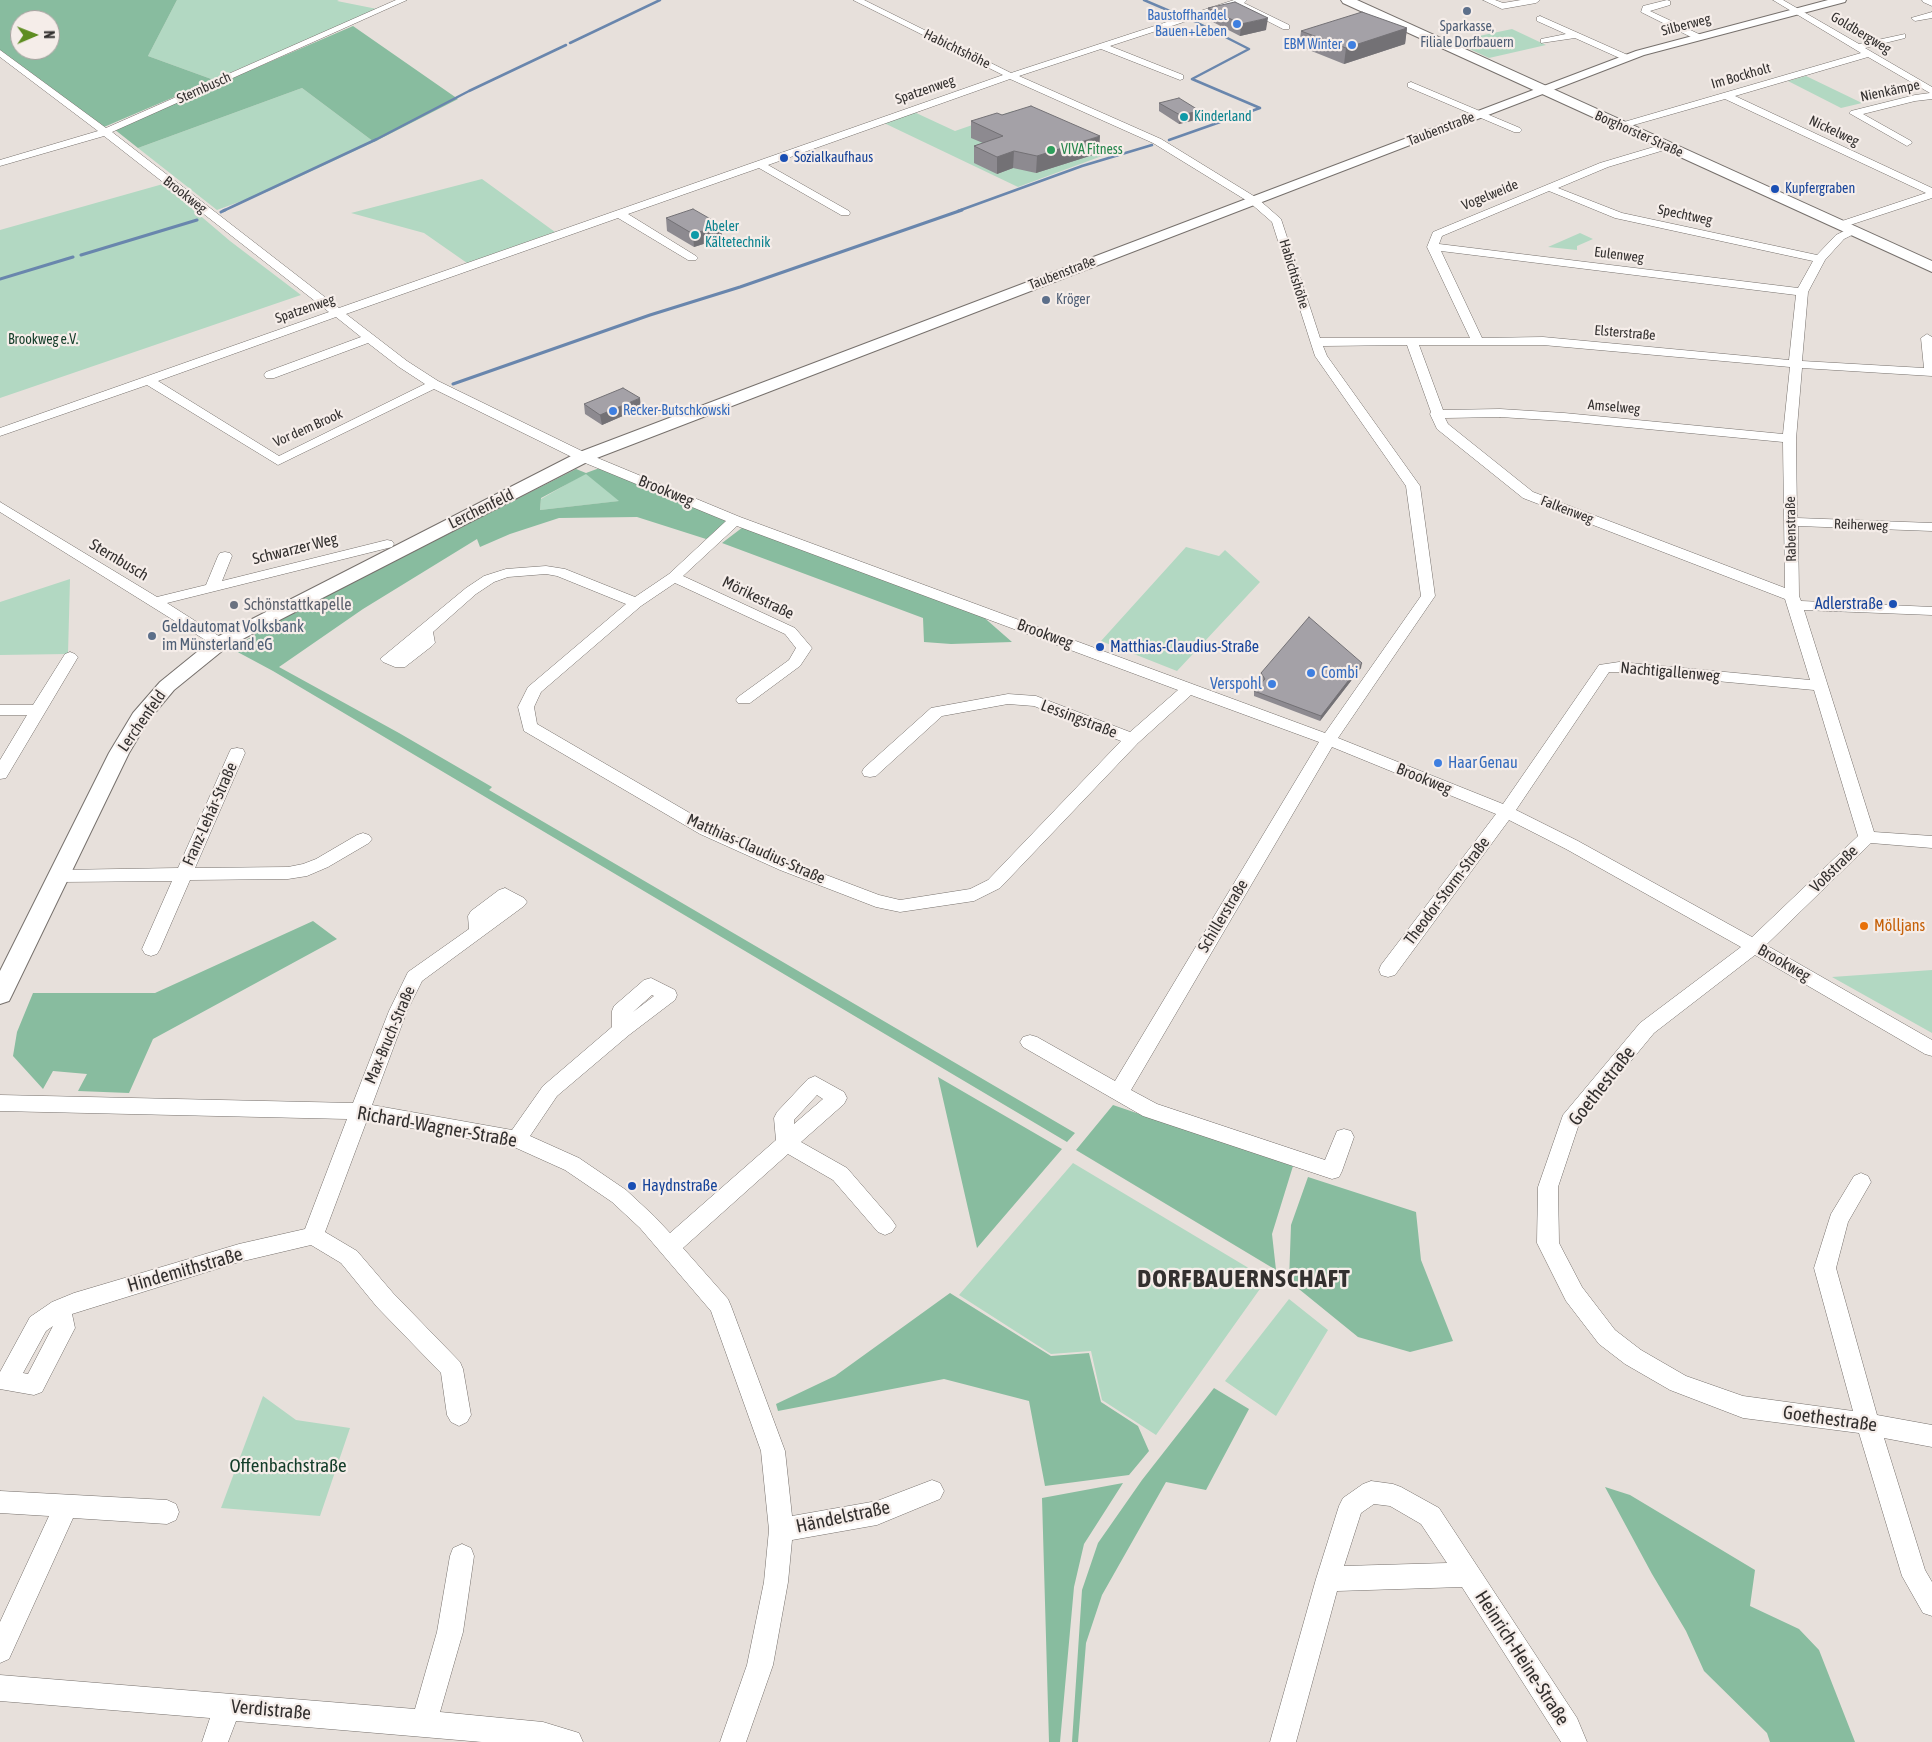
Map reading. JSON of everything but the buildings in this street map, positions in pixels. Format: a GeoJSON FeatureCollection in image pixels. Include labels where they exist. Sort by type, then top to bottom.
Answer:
{"type":"FeatureCollection","features":[{"type":"Feature","properties":{"kind":"main road","name":"Borghorster Straße"},"geometry":{"type":"LineString","coordinates":[[1347,0],[1932,267]]}},
{"type":"Feature","properties":{"kind":"street","name":"Sternbusch"},"geometry":{"type":"LineString","coordinates":[[0,163],[105,132],[403,0]]}},
{"type":"Feature","properties":{"kind":"street","name":"Habichtshöhe"},"geometry":{"type":"LineString","coordinates":[[857,0],[1011,76],[1157,141],[1253,200],[1277,221],[1321,356],[1413,486],[1428,596],[1328,740]]}},
{"type":"Feature","properties":{"kind":"street"},"geometry":{"type":"LineString","coordinates":[[1487,0],[1502,6],[1536,0]]}},
{"type":"Feature","properties":{"kind":"street","name":"Goldbergweg"},"geometry":{"type":"LineString","coordinates":[[1777,0],[1932,91]]}},
{"type":"Feature","properties":{"kind":"street","name":"Silberweg"},"geometry":{"type":"LineString","coordinates":[[1542,90],[1627,58],[1698,36],[1842,0]]}},
{"type":"Feature","properties":{"kind":"street"},"geometry":{"type":"LineString","coordinates":[[1926,0],[1932,3]]}},
{"type":"Feature","properties":{"kind":"street","name":"Spatzenweg"},"geometry":{"type":"LineString","coordinates":[[0,432],[1011,76],[1239,1],[1286,27]]}},
{"type":"Feature","properties":{"kind":"street"},"geometry":{"type":"LineString","coordinates":[[1667,3],[1646,8],[1645,12],[1698,36]]}},
{"type":"Feature","properties":{"kind":"street"},"geometry":{"type":"LineString","coordinates":[[1915,18],[1932,15]]}},
{"type":"Feature","properties":{"kind":"street"},"geometry":{"type":"LineString","coordinates":[[1540,19],[1627,58]]}},
{"type":"Feature","properties":{"kind":"street"},"geometry":{"type":"LineString","coordinates":[[1544,41],[1574,35]]}},
{"type":"Feature","properties":{"kind":"street"},"geometry":{"type":"LineString","coordinates":[[1858,47],[1902,36]]}},
{"type":"Feature","properties":{"kind":"street"},"geometry":{"type":"LineString","coordinates":[[1101,46],[1180,78]]}},
{"type":"Feature","properties":{"kind":"street","name":"Brookweg"},"geometry":{"type":"LineString","coordinates":[[0,52],[368,338],[434,384],[583,457],[735,520],[1328,740],[1506,812],[1572,845],[1754,946],[1932,1049]]}},
{"type":"Feature","properties":{"kind":"street","name":"Im Bockholt"},"geometry":{"type":"LineString","coordinates":[[1620,126],[1869,54]]}},
{"type":"Feature","properties":{"kind":"street"},"geometry":{"type":"LineString","coordinates":[[1411,85],[1517,130]]}},
{"type":"Feature","properties":{"kind":"street","name":"Taubenstraße"},"geometry":{"type":"LineString","coordinates":[[583,457],[1542,90]]}},
{"type":"Feature","properties":{"kind":"street","name":"Nickelweg"},"geometry":{"type":"LineString","coordinates":[[1725,95],[1932,193]]}},
{"type":"Feature","properties":{"kind":"street","name":"Nienkämpe"},"geometry":{"type":"LineString","coordinates":[[1907,143],[1854,112],[1932,96]]}},
{"type":"Feature","properties":{"kind":"street","name":"Vogelweide"},"geometry":{"type":"LineString","coordinates":[[1432,248],[1437,234],[1448,228],[1604,165],[1667,146]]}},
{"type":"Feature","properties":{"kind":"street"},"geometry":{"type":"LineString","coordinates":[[760,164],[845,213]]}},
{"type":"Feature","properties":{"kind":"street","name":"Spechtweg"},"geometry":{"type":"LineString","coordinates":[[1548,187],[1619,216],[1820,259]]}},
{"type":"Feature","properties":{"kind":"street"},"geometry":{"type":"LineString","coordinates":[[1846,228],[1932,193]]}},
{"type":"Feature","properties":{"kind":"street"},"geometry":{"type":"LineString","coordinates":[[620,214],[692,258]]}},
{"type":"Feature","properties":{"kind":"street","name":"Rabenstraße"},"geometry":{"type":"LineString","coordinates":[[1846,228],[1820,259],[1802,292],[1789,438],[1793,600],[1867,837]]}},
{"type":"Feature","properties":{"kind":"street"},"geometry":{"type":"LineString","coordinates":[[1432,248],[1478,341]]}},
{"type":"Feature","properties":{"kind":"street","name":"Eulenweg"},"geometry":{"type":"LineString","coordinates":[[1432,248],[1802,292]]}},
{"type":"Feature","properties":{"kind":"street"},"geometry":{"type":"LineString","coordinates":[[270,376],[368,338]]}},
{"type":"Feature","properties":{"kind":"street","name":"Elsterstraße"},"geometry":{"type":"LineString","coordinates":[[1315,342],[1543,341],[1796,364],[1931,372],[1927,338]]}},
{"type":"Feature","properties":{"kind":"street","name":"Falkenweg"},"geometry":{"type":"LineString","coordinates":[[1412,342],[1436,414],[1442,426],[1528,495],[1793,600]]}},
{"type":"Feature","properties":{"kind":"street","name":"Vor dem Brook"},"geometry":{"type":"LineString","coordinates":[[148,380],[278,461],[434,384]]}},
{"type":"Feature","properties":{"kind":"street","name":"Amselweg"},"geometry":{"type":"LineString","coordinates":[[1436,414],[1500,413],[1564,417],[1789,438]]}},
{"type":"Feature","properties":{"kind":"street","name":"Lerchenfeld"},"geometry":{"type":"LineString","coordinates":[[0,995],[119,753],[140,718],[166,686],[220,643],[583,457]]}},
{"type":"Feature","properties":{"kind":"street","name":"Sternbusch"},"geometry":{"type":"LineString","coordinates":[[0,506],[220,643]]}},
{"type":"Feature","properties":{"kind":"street","name":"Matthias-Claudius-Straße"},"geometry":{"type":"LineString","coordinates":[[735,520],[674,577],[636,603],[534,690],[526,707],[530,727],[706,830],[786,866],[876,901],[900,906],[974,895],[994,884],[1132,739],[1189,688]]}},
{"type":"Feature","properties":{"kind":"street","name":"Reiherweg"},"geometry":{"type":"LineString","coordinates":[[1791,522],[1932,527]]}},
{"type":"Feature","properties":{"kind":"street","name":"Schwarzer Weg"},"geometry":{"type":"LineString","coordinates":[[155,602],[387,544]]}},
{"type":"Feature","properties":{"kind":"street"},"geometry":{"type":"LineString","coordinates":[[212,587],[225,556]]}},
{"type":"Feature","properties":{"kind":"street"},"geometry":{"type":"LineString","coordinates":[[425,631],[472,591],[489,579],[506,573],[546,570],[560,572],[636,603]]}},
{"type":"Feature","properties":{"kind":"street","name":"Mörikestraße"},"geometry":{"type":"LineString","coordinates":[[674,577],[790,631],[804,648],[795,663],[744,700]]}},
{"type":"Feature","properties":{"kind":"street"},"geometry":{"type":"LineString","coordinates":[[1793,600],[1932,611]]}},
{"type":"Feature","properties":{"kind":"street"},"geometry":{"type":"LineString","coordinates":[[0,774],[70,656]]}},
{"type":"Feature","properties":{"kind":"street","name":"Nachtigallenweg"},"geometry":{"type":"LineString","coordinates":[[1506,812],[1604,668],[1619,667],[1819,686]]}},
{"type":"Feature","properties":{"kind":"street","name":"Lessingstraße"},"geometry":{"type":"LineString","coordinates":[[870,772],[937,712],[1008,699],[1036,701],[1132,739]]}},
{"type":"Feature","properties":{"kind":"street"},"geometry":{"type":"LineString","coordinates":[[0,710],[37,710]]}},
{"type":"Feature","properties":{"kind":"street","name":"Schillerstraße"},"geometry":{"type":"LineString","coordinates":[[1119,1092],[1328,740]]}},
{"type":"Feature","properties":{"kind":"street","name":"Franz-Lehár-Straße"},"geometry":{"type":"LineString","coordinates":[[151,950],[237,753]]}},
{"type":"Feature","properties":{"kind":"street","name":"Theodor-Storm-Straße"},"geometry":{"type":"LineString","coordinates":[[1388,970],[1506,812]]}},
{"type":"Feature","properties":{"kind":"street","name":"Voßstraße"},"geometry":{"type":"LineString","coordinates":[[1754,946],[1867,837],[1932,842]]}},
{"type":"Feature","properties":{"kind":"street","name":"Franz-Lehár-Straße"},"geometry":{"type":"LineString","coordinates":[[60,876],[288,873],[307,870],[363,840]]}},
{"type":"Feature","properties":{"kind":"street","name":"Max-Bruch-Straße"},"geometry":{"type":"LineString","coordinates":[[358,1111],[398,1011],[415,977],[478,930]]}},
{"type":"Feature","properties":{"kind":"street","name":"Goethestraße"},"geometry":{"type":"LineString","coordinates":[[1754,946],[1647,1028],[1570,1121],[1548,1187],[1548,1244],[1574,1294],[1607,1336],[1633,1357],[1678,1383],[1742,1407],[1868,1424],[1932,1436]]}},
{"type":"Feature","properties":{"kind":"street"},"geometry":{"type":"LineString","coordinates":[[517,1140],[550,1091],[622,1030]]}},
{"type":"Feature","properties":{"kind":"street"},"geometry":{"type":"LineString","coordinates":[[1030,1042],[1150,1110],[1332,1171],[1344,1137]]}},
{"type":"Feature","properties":{"kind":"street","name":"Richard-Wagner-Straße"},"geometry":{"type":"LineString","coordinates":[[0,1103],[358,1111],[388,1115],[517,1140],[572,1164],[619,1196],[670,1247],[720,1306],[773,1450],[781,1530],[776,1582],[760,1665],[733,1742]]}},
{"type":"Feature","properties":{"kind":"street"},"geometry":{"type":"LineString","coordinates":[[358,1111],[313,1236],[349,1257],[385,1300],[452,1369],[459,1415]]}},
{"type":"Feature","properties":{"kind":"street"},"geometry":{"type":"LineString","coordinates":[[670,1247],[786,1143],[840,1174],[885,1226]]}},
{"type":"Feature","properties":{"kind":"street"},"geometry":{"type":"LineString","coordinates":[[1861,1182],[1838,1220],[1825,1268],[1868,1424],[1914,1576],[1932,1604]]}},
{"type":"Feature","properties":{"kind":"street","name":"Hindemithstraße"},"geometry":{"type":"LineString","coordinates":[[60,1309],[74,1303],[239,1253],[313,1236]]}},
{"type":"Feature","properties":{"kind":"street","name":"Händelstraße"},"geometry":{"type":"LineString","coordinates":[[781,1530],[878,1513],[932,1491]]}},
{"type":"Feature","properties":{"kind":"street","name":"Heinrich-Heine-Straße"},"geometry":{"type":"LineString","coordinates":[[1283,1742],[1328,1579],[1351,1506],[1371,1492],[1393,1495],[1430,1516],[1568,1727],[1574,1742]]}},
{"type":"Feature","properties":{"kind":"street"},"geometry":{"type":"LineString","coordinates":[[0,1502],[168,1512]]}},
{"type":"Feature","properties":{"kind":"street"},"geometry":{"type":"LineString","coordinates":[[0,1650],[67,1505]]}},
{"type":"Feature","properties":{"kind":"street"},"geometry":{"type":"LineString","coordinates":[[424,1723],[450,1632],[462,1556]]}},
{"type":"Feature","properties":{"kind":"street","name":"Heinrich-Heine-Straße"},"geometry":{"type":"LineString","coordinates":[[1328,1579],[1469,1575]]}},
{"type":"Feature","properties":{"kind":"street","name":"Verdistraße"},"geometry":{"type":"LineString","coordinates":[[0,1688],[424,1723],[570,1742]]}},
{"type":"Feature","properties":{"kind":"street"},"geometry":{"type":"LineString","coordinates":[[215,1742],[228,1706]]}},
{"type":"Feature","properties":{"kind":"green space"},"geometry":{"type":"Polygon","coordinates":[[[0,0],[177,0],[148,56],[214,80],[104,127],[14,60],[60,60],[60,10],[10,10],[10,57],[0,50],[0,0]]]}},
{"type":"Feature","properties":{"kind":"green space"},"geometry":{"type":"Polygon","coordinates":[[[177,0],[339,0],[337,1],[377,9],[214,80],[148,56],[177,0]]]}},
{"type":"Feature","properties":{"kind":"green space"},"geometry":{"type":"Polygon","coordinates":[[[353,26],[458,99],[374,142],[302,88],[138,148],[114,129],[353,26]]]}},
{"type":"Feature","properties":{"kind":"green space"},"geometry":{"type":"Polygon","coordinates":[[[1512,29],[1546,45],[1489,58],[1463,46],[1472,44],[1465,39],[1512,29]]]}},
{"type":"Feature","properties":{"kind":"green space"},"geometry":{"type":"Polygon","coordinates":[[[1806,76],[1862,103],[1841,108],[1788,81],[1806,76]]]}},
{"type":"Feature","properties":{"kind":"green space"},"geometry":{"type":"Polygon","coordinates":[[[302,88],[374,142],[269,191],[217,210],[138,148],[302,88]]]}},
{"type":"Feature","properties":{"kind":"green space"},"geometry":{"type":"Polygon","coordinates":[[[1013,111],[1110,153],[1018,187],[884,123],[914,112],[955,131],[1013,111]]]}},
{"type":"Feature","properties":{"kind":"green space"},"geometry":{"type":"Polygon","coordinates":[[[482,179],[555,232],[467,263],[424,233],[351,213],[482,179]]]}},
{"type":"Feature","properties":{"kind":"green space","name":"Brookweg e.V."},"geometry":{"type":"Polygon","coordinates":[[[163,184],[230,241],[301,295],[0,398],[0,230],[163,184]]]}},
{"type":"Feature","properties":{"kind":"green space"},"geometry":{"type":"Polygon","coordinates":[[[1580,233],[1593,239],[1577,246],[1577,250],[1548,247],[1580,233]]]}},
{"type":"Feature","properties":{"kind":"green space"},"geometry":{"type":"Polygon","coordinates":[[[605,466],[735,520],[721,532],[706,539],[637,517],[559,518],[510,534],[480,547],[477,539],[363,609],[279,667],[492,787],[489,790],[1075,1133],[1067,1142],[273,671],[232,649],[273,623],[576,469],[586,473],[605,466]],[[586,474],[541,498],[540,510],[619,501],[586,474]]]}},
{"type":"Feature","properties":{"kind":"green space"},"geometry":{"type":"Polygon","coordinates":[[[586,473],[620,501],[540,510],[541,499],[586,473]]]}},
{"type":"Feature","properties":{"kind":"green space"},"geometry":{"type":"Polygon","coordinates":[[[747,524],[972,607],[1012,642],[951,644],[924,642],[923,618],[722,543],[747,524]]]}},
{"type":"Feature","properties":{"kind":"green space"},"geometry":{"type":"Polygon","coordinates":[[[1186,547],[1219,556],[1225,550],[1260,582],[1177,671],[1101,641],[1186,547]]]}},
{"type":"Feature","properties":{"kind":"green space"},"geometry":{"type":"Polygon","coordinates":[[[70,579],[68,654],[0,655],[0,602],[70,579]]]}},
{"type":"Feature","properties":{"kind":"green space"},"geometry":{"type":"Polygon","coordinates":[[[313,921],[337,939],[153,1039],[129,1093],[78,1091],[87,1074],[53,1071],[43,1089],[13,1056],[17,1032],[33,993],[155,993],[313,921]]]}},
{"type":"Feature","properties":{"kind":"green space"},"geometry":{"type":"Polygon","coordinates":[[[1932,970],[1932,1033],[1832,977],[1932,970]]]}},
{"type":"Feature","properties":{"kind":"green space"},"geometry":{"type":"Polygon","coordinates":[[[938,1077],[1062,1149],[977,1248],[938,1077]]]}},
{"type":"Feature","properties":{"kind":"green space"},"geometry":{"type":"Polygon","coordinates":[[[1113,1105],[1293,1166],[1272,1234],[1276,1270],[1076,1150],[1113,1105]]]}},
{"type":"Feature","properties":{"kind":"green space"},"geometry":{"type":"Polygon","coordinates":[[[1073,1163],[1267,1279],[1156,1435],[1102,1400],[1091,1351],[1051,1354],[959,1295],[1073,1163]]]}},
{"type":"Feature","properties":{"kind":"green space"},"geometry":{"type":"Polygon","coordinates":[[[1308,1177],[1416,1212],[1421,1260],[1453,1341],[1410,1352],[1358,1337],[1289,1281],[1291,1225],[1308,1177]]]}},
{"type":"Feature","properties":{"kind":"green space"},"geometry":{"type":"Polygon","coordinates":[[[950,1293],[1051,1356],[1089,1353],[1101,1402],[1138,1426],[1149,1451],[1129,1475],[1045,1486],[1029,1401],[944,1379],[778,1411],[776,1404],[835,1376],[950,1293]]]}},
{"type":"Feature","properties":{"kind":"green space"},"geometry":{"type":"Polygon","coordinates":[[[1289,1299],[1328,1330],[1276,1416],[1225,1381],[1289,1299]]]}},
{"type":"Feature","properties":{"kind":"green space"},"geometry":{"type":"Polygon","coordinates":[[[1214,1388],[1249,1409],[1206,1490],[1166,1482],[1102,1595],[1086,1643],[1078,1742],[1072,1742],[1082,1590],[1098,1543],[1142,1480],[1214,1388]]]}},
{"type":"Feature","properties":{"kind":"green space","name":"Offenbachstraße"},"geometry":{"type":"Polygon","coordinates":[[[263,1396],[296,1420],[350,1428],[320,1516],[221,1508],[263,1396]]]}},
{"type":"Feature","properties":{"kind":"green space"},"geometry":{"type":"Polygon","coordinates":[[[1123,1483],[1084,1544],[1074,1587],[1060,1742],[1049,1742],[1042,1498],[1123,1483]]]}},
{"type":"Feature","properties":{"kind":"green space"},"geometry":{"type":"Polygon","coordinates":[[[1605,1487],[1630,1495],[1755,1570],[1750,1606],[1799,1629],[1819,1650],[1855,1742],[1770,1742],[1767,1733],[1704,1671],[1686,1631],[1652,1574],[1605,1487]]]}},
{"type":"Feature","properties":{"kind":"waterway"},"geometry":{"type":"LineString","coordinates":[[570,43],[660,0]]}},
{"type":"Feature","properties":{"kind":"waterway"},"geometry":{"type":"LineString","coordinates":[[1144,0],[1186,18]]}},
{"type":"Feature","properties":{"kind":"waterway"},"geometry":{"type":"LineString","coordinates":[[1169,140],[1260,108],[1192,79],[1249,49],[1194,21]]}},
{"type":"Feature","properties":{"kind":"waterway"},"geometry":{"type":"LineString","coordinates":[[223,211],[377,139],[469,91],[566,45]]}},
{"type":"Feature","properties":{"kind":"waterway"},"geometry":{"type":"LineString","coordinates":[[958,211],[1082,166],[1152,145]]}},
{"type":"Feature","properties":{"kind":"waterway"},"geometry":{"type":"LineString","coordinates":[[453,384],[650,315],[740,287],[962,210]]}},
{"type":"Feature","properties":{"kind":"waterway"},"geometry":{"type":"LineString","coordinates":[[81,255],[197,220]]}},
{"type":"Feature","properties":{"kind":"waterway"},"geometry":{"type":"LineString","coordinates":[[0,279],[73,257]]}},
{"type":"Feature","properties":{"kind":"place","name":"Sparkasse, Filiale Dorfbauern"},"geometry":{"type":"Point","coordinates":[1467,11]}},
{"type":"Feature","properties":{"kind":"place","name":"Baustoffhandel Bauen+Leben"},"geometry":{"type":"Point","coordinates":[1237,24]}},
{"type":"Feature","properties":{"kind":"place","name":"EBM Winter"},"geometry":{"type":"Point","coordinates":[1352,45]}},
{"type":"Feature","properties":{"kind":"place","name":"Kinderland"},"geometry":{"type":"Point","coordinates":[1184,117]}},
{"type":"Feature","properties":{"kind":"place","name":"VIVA Fitness"},"geometry":{"type":"Point","coordinates":[1051,150]}},
{"type":"Feature","properties":{"kind":"place","name":"Sozialkaufhaus"},"geometry":{"type":"Point","coordinates":[784,158]}},
{"type":"Feature","properties":{"kind":"place","name":"Kupfergraben"},"geometry":{"type":"Point","coordinates":[1775,189]}},
{"type":"Feature","properties":{"kind":"place","name":"Abeler Kältetechnik"},"geometry":{"type":"Point","coordinates":[695,235]}},
{"type":"Feature","properties":{"kind":"place","name":"Kröger"},"geometry":{"type":"Point","coordinates":[1046,300]}},
{"type":"Feature","properties":{"kind":"place","name":"Recker-Butschkowski"},"geometry":{"type":"Point","coordinates":[613,411]}},
{"type":"Feature","properties":{"kind":"place","name":"Adlerstraße"},"geometry":{"type":"Point","coordinates":[1893,604]}},
{"type":"Feature","properties":{"kind":"place","name":"Schönstattkapelle"},"geometry":{"type":"Point","coordinates":[234,605]}},
{"type":"Feature","properties":{"kind":"place","name":"Geldautomat Volksbank im Münsterland eG"},"geometry":{"type":"Point","coordinates":[152,636]}},
{"type":"Feature","properties":{"kind":"place","name":"Matthias-Claudius-Straße"},"geometry":{"type":"Point","coordinates":[1100,647]}},
{"type":"Feature","properties":{"kind":"place","name":"Combi"},"geometry":{"type":"Point","coordinates":[1311,673]}},
{"type":"Feature","properties":{"kind":"place","name":"Verspohl"},"geometry":{"type":"Point","coordinates":[1272,684]}},
{"type":"Feature","properties":{"kind":"place","name":"Haar Genau"},"geometry":{"type":"Point","coordinates":[1438,763]}},
{"type":"Feature","properties":{"kind":"place","name":"Mölljans"},"geometry":{"type":"Point","coordinates":[1864,926]}},
{"type":"Feature","properties":{"kind":"place","name":"Haydnstraße"},"geometry":{"type":"Point","coordinates":[632,1186]}},
{"type":"Feature","properties":{"kind":"district","name":"DORFBAUERNSCHAFT"},"geometry":{"type":"Point","coordinates":[1244,1279]}}]}
